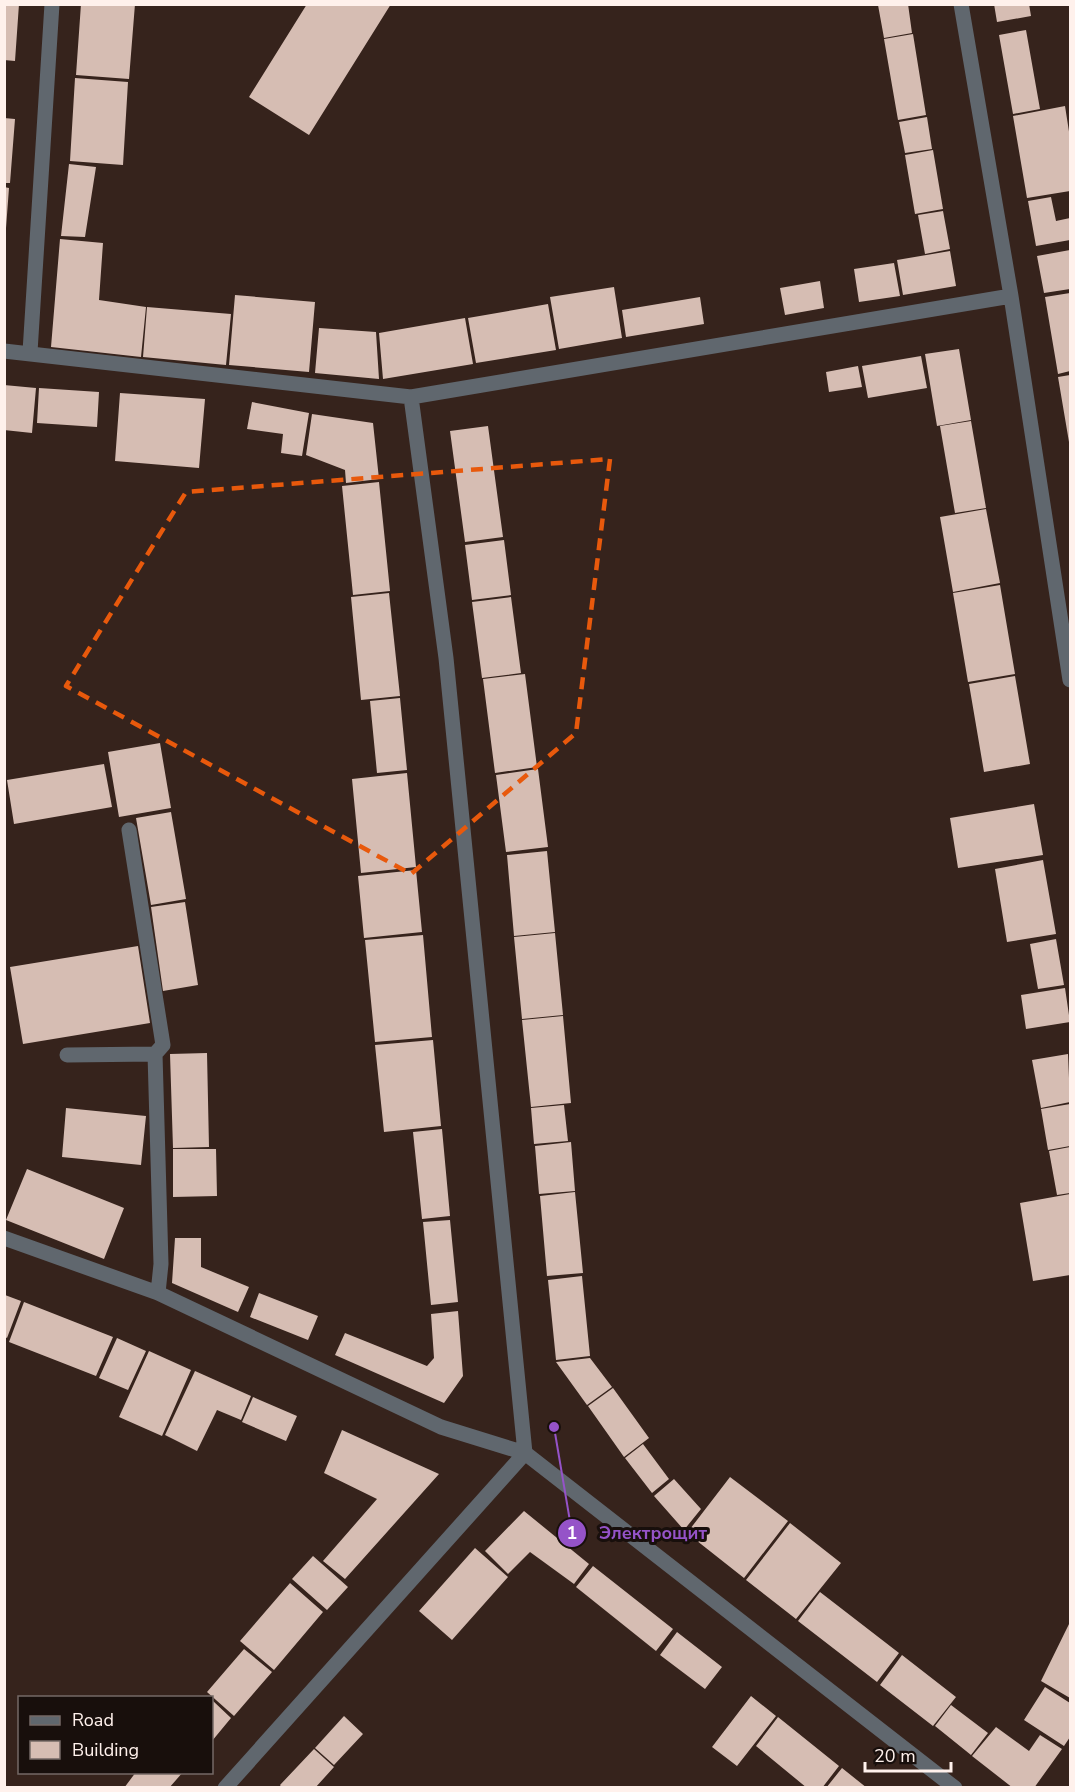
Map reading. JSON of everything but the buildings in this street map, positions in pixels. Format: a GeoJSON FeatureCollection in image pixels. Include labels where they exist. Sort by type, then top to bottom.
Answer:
{"type":"FeatureCollection","features":[{"type":"Feature","properties":{"kind":"street"},"geometry":{"type":"LineString","coordinates":[[30,352],[52,4]]}},
{"type":"Feature","properties":{"kind":"street"},"geometry":{"type":"LineString","coordinates":[[961,4],[1011,296],[1071,680]]}},
{"type":"Feature","properties":{"kind":"street"},"geometry":{"type":"LineString","coordinates":[[4,351],[30,352],[411,397],[1011,296]]}},
{"type":"Feature","properties":{"kind":"street"},"geometry":{"type":"LineString","coordinates":[[225,1788],[525,1453],[446,658],[411,397]]}},
{"type":"Feature","properties":{"kind":"street"},"geometry":{"type":"LineString","coordinates":[[129,830],[163,1045],[155,1054],[161,1264],[158,1293]]}},
{"type":"Feature","properties":{"kind":"street"},"geometry":{"type":"LineString","coordinates":[[67,1054],[155,1054]]}},
{"type":"Feature","properties":{"kind":"street"},"geometry":{"type":"LineString","coordinates":[[4,1238],[158,1293],[441,1427],[525,1453],[955,1788]]}},
{"type":"Feature","properties":{"kind":"highlighted area"},"geometry":{"type":"Polygon","coordinates":[[[610,459],[576,733],[411,874],[66,686],[186,492],[610,459]]]}},
{"type":"Feature","properties":{"kind":"place","name":"Электрощит"},"geometry":{"type":"Point","coordinates":[554,1427]}}]}
